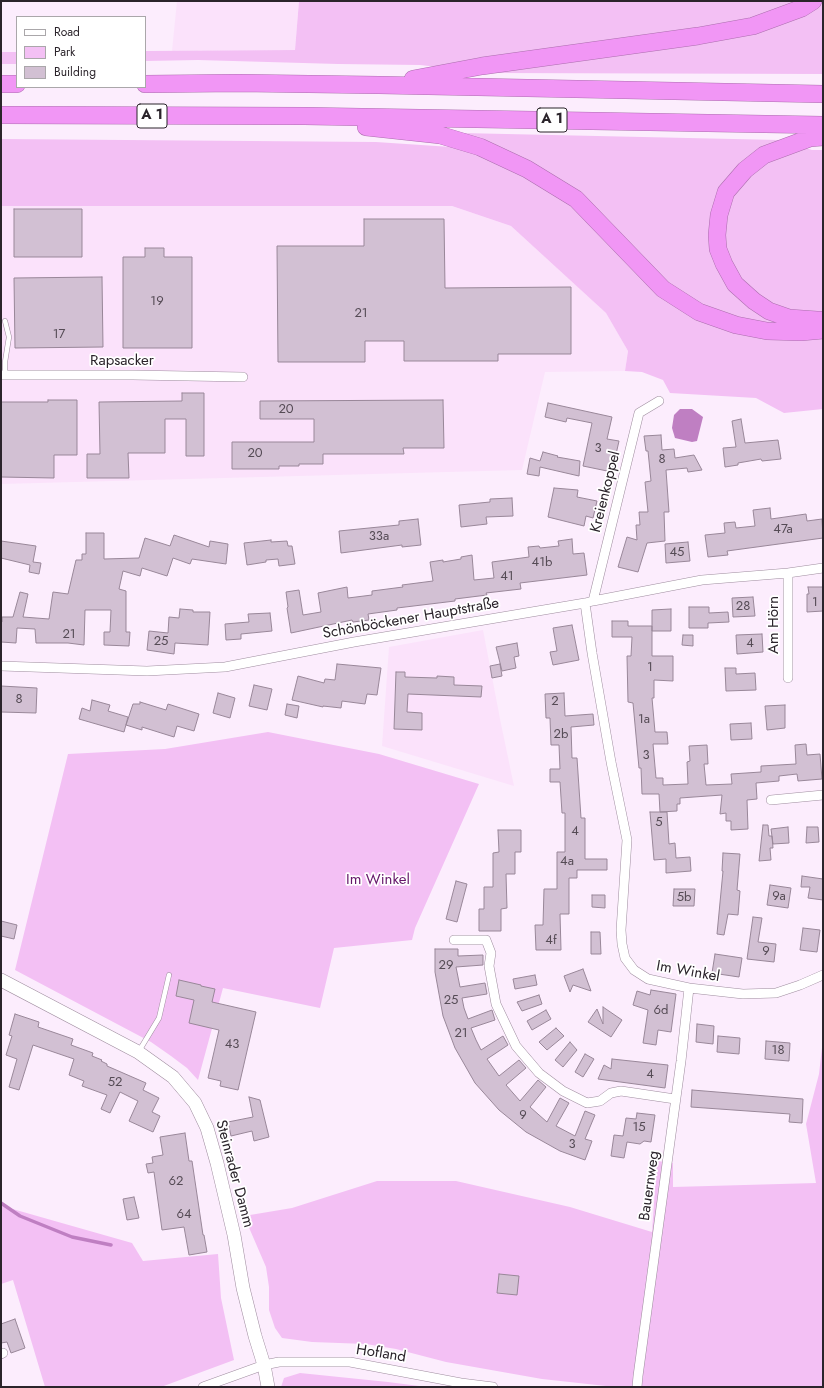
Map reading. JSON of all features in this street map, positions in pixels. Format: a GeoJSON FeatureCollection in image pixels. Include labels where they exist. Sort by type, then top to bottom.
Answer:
{"type":"FeatureCollection","features":[{"type":"Feature","properties":{"kind":"highway"},"geometry":{"type":"LineString","coordinates":[[379,85],[482,66],[698,36],[753,26],[802,8],[813,1]]}},
{"type":"Feature","properties":{"kind":"highway","name":"A 1"},"geometry":{"type":"LineString","coordinates":[[146,84],[239,83],[379,85],[823,94]]}},
{"type":"Feature","properties":{"kind":"highway"},"geometry":{"type":"LineString","coordinates":[[1,84],[16,84]]}},
{"type":"Feature","properties":{"kind":"highway","name":"A 1"},"geometry":{"type":"LineString","coordinates":[[1,115],[304,116],[823,125]]}},
{"type":"Feature","properties":{"kind":"highway"},"geometry":{"type":"LineString","coordinates":[[304,116],[358,126],[440,135],[480,147],[527,169],[576,199],[663,289],[700,312],[736,325],[767,331],[801,332],[823,330]]}},
{"type":"Feature","properties":{"kind":"highway"},"geometry":{"type":"LineString","coordinates":[[823,137],[810,138],[764,155],[745,170],[726,192],[719,215],[717,234],[718,249],[735,284],[754,301],[769,311],[789,318],[823,320]]}},
{"type":"Feature","properties":{"kind":"main road","name":"Steinrader Damm"},"geometry":{"type":"LineString","coordinates":[[1,980],[138,1052],[173,1077],[195,1103],[207,1128],[224,1189],[243,1288],[264,1366],[268,1387]]}},
{"type":"Feature","properties":{"kind":"street","name":"Rapsacker"},"geometry":{"type":"LineString","coordinates":[[3,375],[243,377]]}},
{"type":"Feature","properties":{"kind":"street","name":"Kreienkoppel"},"geometry":{"type":"LineString","coordinates":[[589,602],[638,413],[659,401]]}},
{"type":"Feature","properties":{"kind":"street","name":"Schönböckener Hauptstraße"},"geometry":{"type":"LineString","coordinates":[[1,666],[147,671],[225,666],[354,642],[589,602],[702,580],[788,573],[823,568]]}},
{"type":"Feature","properties":{"kind":"street","name":"Am Hörn"},"geometry":{"type":"LineString","coordinates":[[788,573],[788,678]]}},
{"type":"Feature","properties":{"kind":"street","name":"Im Winkel"},"geometry":{"type":"LineString","coordinates":[[589,602],[592,653],[611,762],[627,840],[621,930],[625,958],[634,970],[648,979],[689,988],[743,994],[776,993],[823,975]]}},
{"type":"Feature","properties":{"kind":"street"},"geometry":{"type":"LineString","coordinates":[[771,800],[823,795]]}},
{"type":"Feature","properties":{"kind":"street"},"geometry":{"type":"LineString","coordinates":[[454,940],[486,940],[491,953],[489,966],[496,1004],[516,1046],[539,1073],[563,1091],[587,1103],[600,1101],[611,1093],[621,1091],[676,1099]]}},
{"type":"Feature","properties":{"kind":"street","name":"Bauernweg"},"geometry":{"type":"LineString","coordinates":[[637,1387],[669,1156],[689,988]]}},
{"type":"Feature","properties":{"kind":"street","name":"Hofland"},"geometry":{"type":"LineString","coordinates":[[203,1387],[279,1362],[350,1362],[493,1387]]}},
{"type":"Feature","properties":{"kind":"lane"},"geometry":{"type":"LineString","coordinates":[[3,375],[9,337],[4,321]]}},
{"type":"Feature","properties":{"kind":"lane"},"geometry":{"type":"LineString","coordinates":[[138,1052],[158,1018],[169,975]]}},
{"type":"Feature","properties":{"kind":"shaded area"},"geometry":{"type":"Polygon","coordinates":[[[177,1],[299,1],[295,50],[172,51],[177,1]]]}},
{"type":"Feature","properties":{"kind":"shaded area"},"geometry":{"type":"Polygon","coordinates":[[[1,206],[452,206],[511,226],[606,313],[628,351],[625,371],[545,372],[522,470],[1,484],[1,206]]]}},
{"type":"Feature","properties":{"kind":"shaded area"},"geometry":{"type":"Polygon","coordinates":[[[680,409],[692,409],[703,417],[697,441],[692,442],[675,438],[672,428],[674,415],[680,409]]]}},
{"type":"Feature","properties":{"kind":"shaded area"},"geometry":{"type":"Polygon","coordinates":[[[483,630],[514,786],[382,746],[389,647],[483,630]]]}},
{"type":"Feature","properties":{"kind":"green space"},"geometry":{"type":"Polygon","coordinates":[[[299,1],[823,1],[823,74],[492,73],[420,65],[198,60],[146,61],[146,51],[295,50],[299,1]]]}},
{"type":"Feature","properties":{"kind":"green space"},"geometry":{"type":"Polygon","coordinates":[[[1,52],[16,52],[16,64],[1,64],[1,52]]]}},
{"type":"Feature","properties":{"kind":"green space"},"geometry":{"type":"Polygon","coordinates":[[[461,133],[779,140],[812,150],[823,150],[823,409],[784,413],[756,398],[670,393],[663,380],[642,372],[625,371],[628,351],[606,313],[511,226],[452,206],[1,206],[1,139],[376,142],[451,147],[461,133]]]}},
{"type":"Feature","properties":{"kind":"green space"},"geometry":{"type":"Polygon","coordinates":[[[268,732],[379,754],[479,784],[415,928],[412,940],[334,948],[320,1008],[223,988],[198,1080],[187,1068],[151,1042],[15,970],[68,754],[165,749],[268,732]]]}},
{"type":"Feature","properties":{"kind":"green space"},"geometry":{"type":"Polygon","coordinates":[[[823,1039],[823,1387],[615,1387],[542,1379],[446,1362],[396,1349],[366,1344],[312,1342],[282,1338],[275,1328],[269,1310],[269,1287],[266,1267],[244,1216],[292,1208],[377,1181],[456,1181],[570,1207],[652,1232],[657,1161],[673,1163],[673,1187],[816,1183],[806,1124],[819,1074],[823,1039]]]}},
{"type":"Feature","properties":{"kind":"green space"},"geometry":{"type":"Polygon","coordinates":[[[1,1201],[9,1208],[132,1243],[143,1261],[218,1254],[221,1298],[234,1360],[161,1387],[45,1387],[13,1280],[1,1284],[1,1201]]]}},
{"type":"Feature","properties":{"kind":"green space"},"geometry":{"type":"Polygon","coordinates":[[[300,1373],[427,1387],[281,1387],[284,1378],[300,1373]]]}},
{"type":"Feature","properties":{"kind":"building"},"geometry":{"type":"Polygon","coordinates":[[[14,209],[82,209],[82,257],[14,257],[14,209]]]}},
{"type":"Feature","properties":{"kind":"building"},"geometry":{"type":"Polygon","coordinates":[[[364,219],[444,219],[445,288],[571,287],[571,354],[498,354],[498,361],[404,361],[404,341],[365,341],[365,362],[278,362],[277,246],[364,246],[364,219]]]}},
{"type":"Feature","properties":{"kind":"building"},"geometry":{"type":"Polygon","coordinates":[[[145,248],[164,248],[164,257],[192,257],[192,348],[123,348],[123,257],[145,257],[145,248]]]}},
{"type":"Feature","properties":{"kind":"building"},"geometry":{"type":"Polygon","coordinates":[[[102,277],[103,347],[15,348],[14,278],[102,277]]]}},
{"type":"Feature","properties":{"kind":"building"},"geometry":{"type":"Polygon","coordinates":[[[182,393],[204,393],[204,456],[186,456],[186,419],[165,419],[165,453],[128,453],[129,478],[87,478],[87,454],[100,454],[99,402],[182,401],[182,393]]]}},
{"type":"Feature","properties":{"kind":"building"},"geometry":{"type":"Polygon","coordinates":[[[48,400],[77,400],[77,455],[54,455],[54,478],[1,477],[1,402],[48,402],[48,400]]]}},
{"type":"Feature","properties":{"kind":"building"},"geometry":{"type":"Polygon","coordinates":[[[443,400],[444,448],[403,448],[404,454],[323,454],[323,464],[279,466],[279,469],[232,469],[232,442],[314,442],[314,419],[260,419],[260,401],[443,400]]]}},
{"type":"Feature","properties":{"kind":"building"},"geometry":{"type":"Polygon","coordinates":[[[548,403],[612,417],[607,439],[619,441],[612,472],[583,466],[592,423],[567,418],[566,422],[545,417],[548,403]]]}},
{"type":"Feature","properties":{"kind":"building"},"geometry":{"type":"Polygon","coordinates":[[[741,419],[745,443],[778,440],[781,459],[762,461],[761,459],[725,467],[723,448],[736,447],[732,421],[741,419]]]}},
{"type":"Feature","properties":{"kind":"building"},"geometry":{"type":"Polygon","coordinates":[[[661,435],[662,450],[674,449],[675,458],[694,455],[702,470],[688,472],[687,468],[666,470],[669,512],[664,512],[665,541],[647,543],[638,572],[618,567],[627,537],[637,540],[636,525],[640,525],[639,512],[648,512],[645,482],[651,481],[648,451],[646,451],[644,436],[661,435]]]}},
{"type":"Feature","properties":{"kind":"building"},"geometry":{"type":"Polygon","coordinates":[[[543,452],[558,456],[557,457],[580,461],[579,476],[540,467],[539,476],[527,474],[530,458],[540,461],[543,452]]]}},
{"type":"Feature","properties":{"kind":"building"},"geometry":{"type":"Polygon","coordinates":[[[554,488],[578,490],[577,497],[597,501],[593,518],[586,516],[584,526],[548,517],[554,488]]]}},
{"type":"Feature","properties":{"kind":"building"},"geometry":{"type":"Polygon","coordinates":[[[512,498],[513,516],[486,517],[487,524],[461,527],[459,505],[490,502],[490,499],[512,498]]]}},
{"type":"Feature","properties":{"kind":"building"},"geometry":{"type":"Polygon","coordinates":[[[770,508],[771,519],[806,514],[807,521],[822,519],[823,538],[727,551],[728,555],[708,557],[705,535],[725,533],[724,523],[735,522],[736,528],[755,526],[753,510],[770,508]]]}},
{"type":"Feature","properties":{"kind":"building"},"geometry":{"type":"Polygon","coordinates":[[[418,519],[421,545],[402,547],[402,545],[341,553],[339,531],[399,525],[399,521],[418,519]]]}},
{"type":"Feature","properties":{"kind":"building"},"geometry":{"type":"Polygon","coordinates":[[[86,533],[104,533],[104,559],[139,558],[145,538],[170,546],[174,535],[209,547],[210,541],[228,544],[226,564],[192,559],[190,564],[173,558],[167,576],[142,568],[140,576],[123,571],[119,589],[126,591],[126,632],[130,632],[129,646],[104,645],[104,632],[110,632],[111,610],[85,610],[84,645],[68,643],[36,643],[35,629],[17,628],[16,643],[1,642],[2,617],[13,617],[20,592],[28,594],[23,617],[49,619],[53,592],[68,594],[76,560],[82,560],[82,554],[86,554],[86,533]]]}},
{"type":"Feature","properties":{"kind":"building"},"geometry":{"type":"Polygon","coordinates":[[[572,539],[573,554],[584,553],[587,575],[520,583],[521,589],[486,593],[487,595],[455,599],[455,601],[397,608],[397,610],[368,614],[369,620],[353,622],[352,620],[291,633],[286,592],[299,590],[303,615],[321,612],[318,593],[347,587],[348,598],[372,595],[372,591],[403,587],[402,585],[433,581],[430,562],[443,560],[443,562],[461,559],[461,557],[472,555],[474,580],[494,578],[492,562],[529,557],[528,547],[539,546],[540,548],[559,546],[558,541],[572,539]]]}},
{"type":"Feature","properties":{"kind":"building"},"geometry":{"type":"Polygon","coordinates":[[[271,540],[271,542],[287,541],[288,546],[292,546],[295,564],[279,566],[278,559],[266,560],[266,562],[247,565],[244,543],[271,540]]]}},
{"type":"Feature","properties":{"kind":"building"},"geometry":{"type":"Polygon","coordinates":[[[1,541],[36,546],[33,562],[41,563],[39,574],[29,572],[30,565],[1,558],[1,541]]]}},
{"type":"Feature","properties":{"kind":"building"},"geometry":{"type":"Polygon","coordinates":[[[688,542],[690,561],[666,563],[665,544],[688,542]]]}},
{"type":"Feature","properties":{"kind":"building"},"geometry":{"type":"Polygon","coordinates":[[[808,587],[823,587],[823,611],[807,612],[807,594],[809,594],[808,587]]]}},
{"type":"Feature","properties":{"kind":"building"},"geometry":{"type":"Polygon","coordinates":[[[753,597],[755,616],[733,617],[732,598],[753,597]]]}},
{"type":"Feature","properties":{"kind":"building"},"geometry":{"type":"Polygon","coordinates":[[[689,607],[709,607],[709,613],[728,612],[729,622],[708,623],[708,628],[689,628],[689,607]]]}},
{"type":"Feature","properties":{"kind":"building"},"geometry":{"type":"Polygon","coordinates":[[[180,609],[193,610],[193,612],[210,612],[208,645],[175,643],[174,654],[147,650],[149,631],[168,633],[169,617],[179,618],[180,609]]]}},
{"type":"Feature","properties":{"kind":"building"},"geometry":{"type":"Polygon","coordinates":[[[671,609],[671,631],[652,631],[652,610],[671,609]]]}},
{"type":"Feature","properties":{"kind":"building"},"geometry":{"type":"Polygon","coordinates":[[[270,613],[272,631],[241,634],[241,639],[226,640],[225,624],[249,622],[248,614],[270,613]]]}},
{"type":"Feature","properties":{"kind":"building"},"geometry":{"type":"Polygon","coordinates":[[[612,621],[628,621],[628,626],[652,626],[652,656],[673,656],[673,681],[654,680],[654,698],[652,698],[655,732],[667,732],[668,744],[653,744],[656,778],[663,778],[663,785],[688,784],[687,762],[690,761],[689,746],[707,745],[708,764],[704,764],[706,785],[732,784],[731,774],[761,772],[761,766],[796,764],[795,745],[806,744],[807,755],[820,754],[822,779],[798,781],[797,774],[779,776],[779,781],[756,783],[757,799],[747,800],[748,829],[731,830],[731,821],[726,821],[726,813],[720,814],[722,795],[680,798],[680,804],[677,804],[677,811],[660,812],[659,794],[642,794],[641,768],[639,768],[633,703],[628,702],[627,656],[631,656],[632,637],[612,637],[612,621]]]}},
{"type":"Feature","properties":{"kind":"building"},"geometry":{"type":"Polygon","coordinates":[[[572,625],[579,660],[553,665],[550,652],[557,651],[553,628],[572,625]]]}},
{"type":"Feature","properties":{"kind":"building"},"geometry":{"type":"Polygon","coordinates":[[[762,634],[763,652],[737,654],[736,635],[762,634]]]}},
{"type":"Feature","properties":{"kind":"building"},"geometry":{"type":"Polygon","coordinates":[[[683,635],[693,635],[693,646],[682,645],[683,635]]]}},
{"type":"Feature","properties":{"kind":"building"},"geometry":{"type":"Polygon","coordinates":[[[517,643],[519,656],[514,657],[516,668],[502,671],[496,647],[517,643]]]}},
{"type":"Feature","properties":{"kind":"building"},"geometry":{"type":"Polygon","coordinates":[[[337,664],[381,668],[377,695],[367,694],[365,704],[342,701],[341,708],[323,707],[292,700],[298,676],[324,683],[325,679],[335,680],[337,664]]]}},
{"type":"Feature","properties":{"kind":"building"},"geometry":{"type":"Polygon","coordinates":[[[500,664],[502,676],[492,678],[490,666],[500,664]]]}},
{"type":"Feature","properties":{"kind":"building"},"geometry":{"type":"Polygon","coordinates":[[[725,668],[736,668],[736,674],[755,673],[756,690],[726,691],[725,668]]]}},
{"type":"Feature","properties":{"kind":"building"},"geometry":{"type":"Polygon","coordinates":[[[396,672],[405,672],[405,677],[454,677],[454,685],[482,686],[481,697],[408,694],[407,712],[422,713],[422,730],[394,729],[396,672]]]}},
{"type":"Feature","properties":{"kind":"building"},"geometry":{"type":"Polygon","coordinates":[[[254,685],[272,689],[267,710],[249,706],[254,685]]]}},
{"type":"Feature","properties":{"kind":"building"},"geometry":{"type":"Polygon","coordinates":[[[1,686],[37,688],[36,713],[1,712],[1,686]]]}},
{"type":"Feature","properties":{"kind":"building"},"geometry":{"type":"Polygon","coordinates":[[[218,693],[235,698],[230,718],[213,713],[218,693]]]}},
{"type":"Feature","properties":{"kind":"building"},"geometry":{"type":"Polygon","coordinates":[[[564,693],[565,716],[593,714],[594,725],[571,727],[572,758],[577,758],[581,818],[585,818],[585,859],[607,859],[607,870],[577,870],[577,878],[569,878],[569,914],[560,914],[561,950],[536,950],[535,925],[543,925],[544,889],[557,889],[557,852],[565,852],[565,813],[562,813],[560,782],[550,782],[550,769],[560,769],[559,745],[551,745],[550,718],[546,718],[545,694],[564,693]]]}},
{"type":"Feature","properties":{"kind":"building"},"geometry":{"type":"Polygon","coordinates":[[[92,700],[110,705],[108,711],[128,717],[124,732],[79,719],[82,708],[90,711],[92,700]]]}},
{"type":"Feature","properties":{"kind":"building"},"geometry":{"type":"Polygon","coordinates":[[[140,702],[166,710],[168,704],[199,714],[194,731],[177,726],[174,737],[142,727],[142,730],[126,725],[133,704],[140,704],[140,702]]]}},
{"type":"Feature","properties":{"kind":"building"},"geometry":{"type":"Polygon","coordinates":[[[287,704],[299,706],[297,718],[285,715],[287,704]]]}},
{"type":"Feature","properties":{"kind":"building"},"geometry":{"type":"Polygon","coordinates":[[[785,705],[785,728],[767,730],[765,706],[785,705]]]}},
{"type":"Feature","properties":{"kind":"building"},"geometry":{"type":"Polygon","coordinates":[[[751,723],[752,739],[731,740],[730,724],[751,723]]]}},
{"type":"Feature","properties":{"kind":"building"},"geometry":{"type":"Polygon","coordinates":[[[650,812],[667,812],[669,844],[675,843],[676,858],[690,857],[691,871],[666,873],[666,859],[654,860],[650,812]]]}},
{"type":"Feature","properties":{"kind":"building"},"geometry":{"type":"Polygon","coordinates":[[[763,825],[768,825],[769,836],[772,836],[773,848],[770,848],[771,860],[759,861],[763,825]]]}},
{"type":"Feature","properties":{"kind":"building"},"geometry":{"type":"Polygon","coordinates":[[[788,827],[789,843],[773,844],[771,829],[788,827]]]}},
{"type":"Feature","properties":{"kind":"building"},"geometry":{"type":"Polygon","coordinates":[[[807,827],[818,827],[819,842],[806,843],[807,827]]]}},
{"type":"Feature","properties":{"kind":"building"},"geometry":{"type":"Polygon","coordinates":[[[498,830],[521,830],[521,852],[515,852],[515,874],[506,874],[507,908],[501,909],[501,931],[479,931],[479,909],[484,909],[484,887],[493,887],[493,853],[499,852],[498,830]]]}},
{"type":"Feature","properties":{"kind":"building"},"geometry":{"type":"Polygon","coordinates":[[[723,853],[740,854],[737,890],[740,891],[738,915],[728,914],[724,935],[717,934],[723,871],[723,853]]]}},
{"type":"Feature","properties":{"kind":"building"},"geometry":{"type":"Polygon","coordinates":[[[802,876],[823,879],[823,900],[808,898],[810,887],[801,887],[802,876]]]}},
{"type":"Feature","properties":{"kind":"building"},"geometry":{"type":"Polygon","coordinates":[[[456,881],[467,884],[457,922],[446,919],[456,881]]]}},
{"type":"Feature","properties":{"kind":"building"},"geometry":{"type":"Polygon","coordinates":[[[770,885],[791,888],[788,908],[767,905],[770,885]]]}},
{"type":"Feature","properties":{"kind":"building"},"geometry":{"type":"Polygon","coordinates":[[[674,889],[695,889],[694,906],[673,906],[674,889]]]}},
{"type":"Feature","properties":{"kind":"building"},"geometry":{"type":"Polygon","coordinates":[[[592,895],[605,895],[605,908],[592,907],[592,895]]]}},
{"type":"Feature","properties":{"kind":"building"},"geometry":{"type":"Polygon","coordinates":[[[753,917],[762,918],[758,942],[776,944],[774,962],[747,959],[753,917]]]}},
{"type":"Feature","properties":{"kind":"building"},"geometry":{"type":"Polygon","coordinates":[[[1,921],[17,925],[14,939],[1,936],[1,921]]]}},
{"type":"Feature","properties":{"kind":"building"},"geometry":{"type":"Polygon","coordinates":[[[803,928],[820,930],[817,952],[800,950],[803,928]]]}},
{"type":"Feature","properties":{"kind":"building"},"geometry":{"type":"Polygon","coordinates":[[[591,932],[600,932],[601,954],[591,954],[591,932]]]}},
{"type":"Feature","properties":{"kind":"building"},"geometry":{"type":"Polygon","coordinates":[[[435,949],[458,949],[458,956],[483,955],[483,965],[456,967],[460,987],[485,983],[487,994],[462,998],[468,1019],[492,1010],[495,1020],[471,1028],[476,1040],[481,1050],[503,1036],[508,1045],[487,1059],[499,1076],[519,1060],[526,1068],[506,1085],[520,1101],[538,1080],[546,1087],[530,1107],[547,1122],[560,1098],[569,1103],[556,1126],[575,1136],[585,1111],[595,1115],[585,1139],[592,1141],[585,1160],[560,1151],[526,1132],[499,1110],[475,1083],[455,1048],[443,1016],[435,972],[435,949]]]}},
{"type":"Feature","properties":{"kind":"building"},"geometry":{"type":"Polygon","coordinates":[[[715,954],[742,958],[739,977],[712,973],[715,954]]]}},
{"type":"Feature","properties":{"kind":"building"},"geometry":{"type":"Polygon","coordinates":[[[583,969],[591,991],[573,985],[570,992],[564,976],[583,969]]]}},
{"type":"Feature","properties":{"kind":"building"},"geometry":{"type":"Polygon","coordinates":[[[535,975],[537,985],[515,989],[513,979],[535,975]]]}},
{"type":"Feature","properties":{"kind":"building"},"geometry":{"type":"Polygon","coordinates":[[[179,980],[215,989],[212,1002],[256,1012],[238,1090],[220,1086],[221,1081],[208,1078],[219,1030],[189,1023],[194,1000],[176,996],[179,980]]]}},
{"type":"Feature","properties":{"kind":"building"},"geometry":{"type":"Polygon","coordinates":[[[651,990],[676,994],[671,1032],[658,1030],[656,1045],[643,1043],[648,1010],[633,1005],[637,991],[650,995],[651,990]]]}},
{"type":"Feature","properties":{"kind":"building"},"geometry":{"type":"Polygon","coordinates":[[[539,995],[542,1004],[522,1011],[517,1002],[539,995]]]}},
{"type":"Feature","properties":{"kind":"building"},"geometry":{"type":"Polygon","coordinates":[[[603,1007],[622,1020],[611,1037],[588,1022],[597,1009],[603,1024],[603,1007]]]}},
{"type":"Feature","properties":{"kind":"building"},"geometry":{"type":"Polygon","coordinates":[[[546,1010],[551,1019],[532,1030],[527,1021],[546,1010]]]}},
{"type":"Feature","properties":{"kind":"building"},"geometry":{"type":"Polygon","coordinates":[[[15,1014],[39,1022],[38,1027],[73,1039],[71,1045],[93,1053],[92,1056],[102,1060],[101,1061],[107,1064],[107,1066],[146,1083],[143,1090],[159,1098],[152,1112],[160,1116],[153,1132],[129,1121],[138,1101],[120,1092],[110,1113],[101,1109],[107,1095],[82,1086],[84,1081],[69,1075],[74,1059],[33,1045],[19,1090],[9,1087],[17,1059],[6,1055],[12,1036],[9,1035],[15,1014]]]}},
{"type":"Feature","properties":{"kind":"building"},"geometry":{"type":"Polygon","coordinates":[[[697,1024],[714,1026],[713,1044],[696,1042],[697,1024]]]}},
{"type":"Feature","properties":{"kind":"building"},"geometry":{"type":"Polygon","coordinates":[[[556,1028],[564,1036],[547,1050],[539,1042],[556,1028]]]}},
{"type":"Feature","properties":{"kind":"building"},"geometry":{"type":"Polygon","coordinates":[[[718,1036],[740,1038],[739,1054],[717,1052],[718,1036]]]}},
{"type":"Feature","properties":{"kind":"building"},"geometry":{"type":"Polygon","coordinates":[[[766,1041],[790,1043],[789,1061],[765,1059],[766,1041]]]}},
{"type":"Feature","properties":{"kind":"building"},"geometry":{"type":"Polygon","coordinates":[[[570,1042],[577,1050],[563,1067],[555,1060],[570,1042]]]}},
{"type":"Feature","properties":{"kind":"building"},"geometry":{"type":"Polygon","coordinates":[[[585,1054],[594,1059],[583,1077],[575,1072],[585,1054]]]}},
{"type":"Feature","properties":{"kind":"building"},"geometry":{"type":"Polygon","coordinates":[[[612,1059],[668,1065],[665,1088],[598,1079],[604,1065],[611,1069],[612,1059]]]}},
{"type":"Feature","properties":{"kind":"building"},"geometry":{"type":"Polygon","coordinates":[[[692,1090],[803,1099],[802,1123],[789,1122],[790,1114],[691,1107],[692,1090]]]}},
{"type":"Feature","properties":{"kind":"building"},"geometry":{"type":"Polygon","coordinates":[[[249,1097],[260,1100],[269,1137],[254,1141],[252,1131],[231,1136],[228,1122],[253,1117],[249,1097]]]}},
{"type":"Feature","properties":{"kind":"building"},"geometry":{"type":"Polygon","coordinates":[[[637,1113],[655,1115],[651,1142],[644,1141],[640,1144],[627,1142],[624,1158],[611,1156],[614,1135],[623,1136],[626,1118],[636,1119],[637,1113]]]}},
{"type":"Feature","properties":{"kind":"building"},"geometry":{"type":"Polygon","coordinates":[[[185,1133],[189,1161],[192,1161],[207,1252],[189,1255],[184,1227],[162,1230],[154,1172],[148,1173],[146,1164],[153,1163],[152,1157],[163,1155],[160,1137],[185,1133]]]}},
{"type":"Feature","properties":{"kind":"building"},"geometry":{"type":"Polygon","coordinates":[[[134,1197],[139,1218],[127,1220],[123,1199],[134,1197]]]}},
{"type":"Feature","properties":{"kind":"building"},"geometry":{"type":"Polygon","coordinates":[[[499,1274],[519,1276],[517,1295],[497,1293],[499,1274]]]}},
{"type":"Feature","properties":{"kind":"building"},"geometry":{"type":"Polygon","coordinates":[[[15,1319],[25,1348],[11,1353],[7,1342],[1,1343],[1,1324],[15,1319]]]}},
{"type":"Feature","properties":{"kind":"waterway"},"geometry":{"type":"LineString","coordinates":[[1,1203],[20,1216],[72,1237],[111,1245]]}}]}
